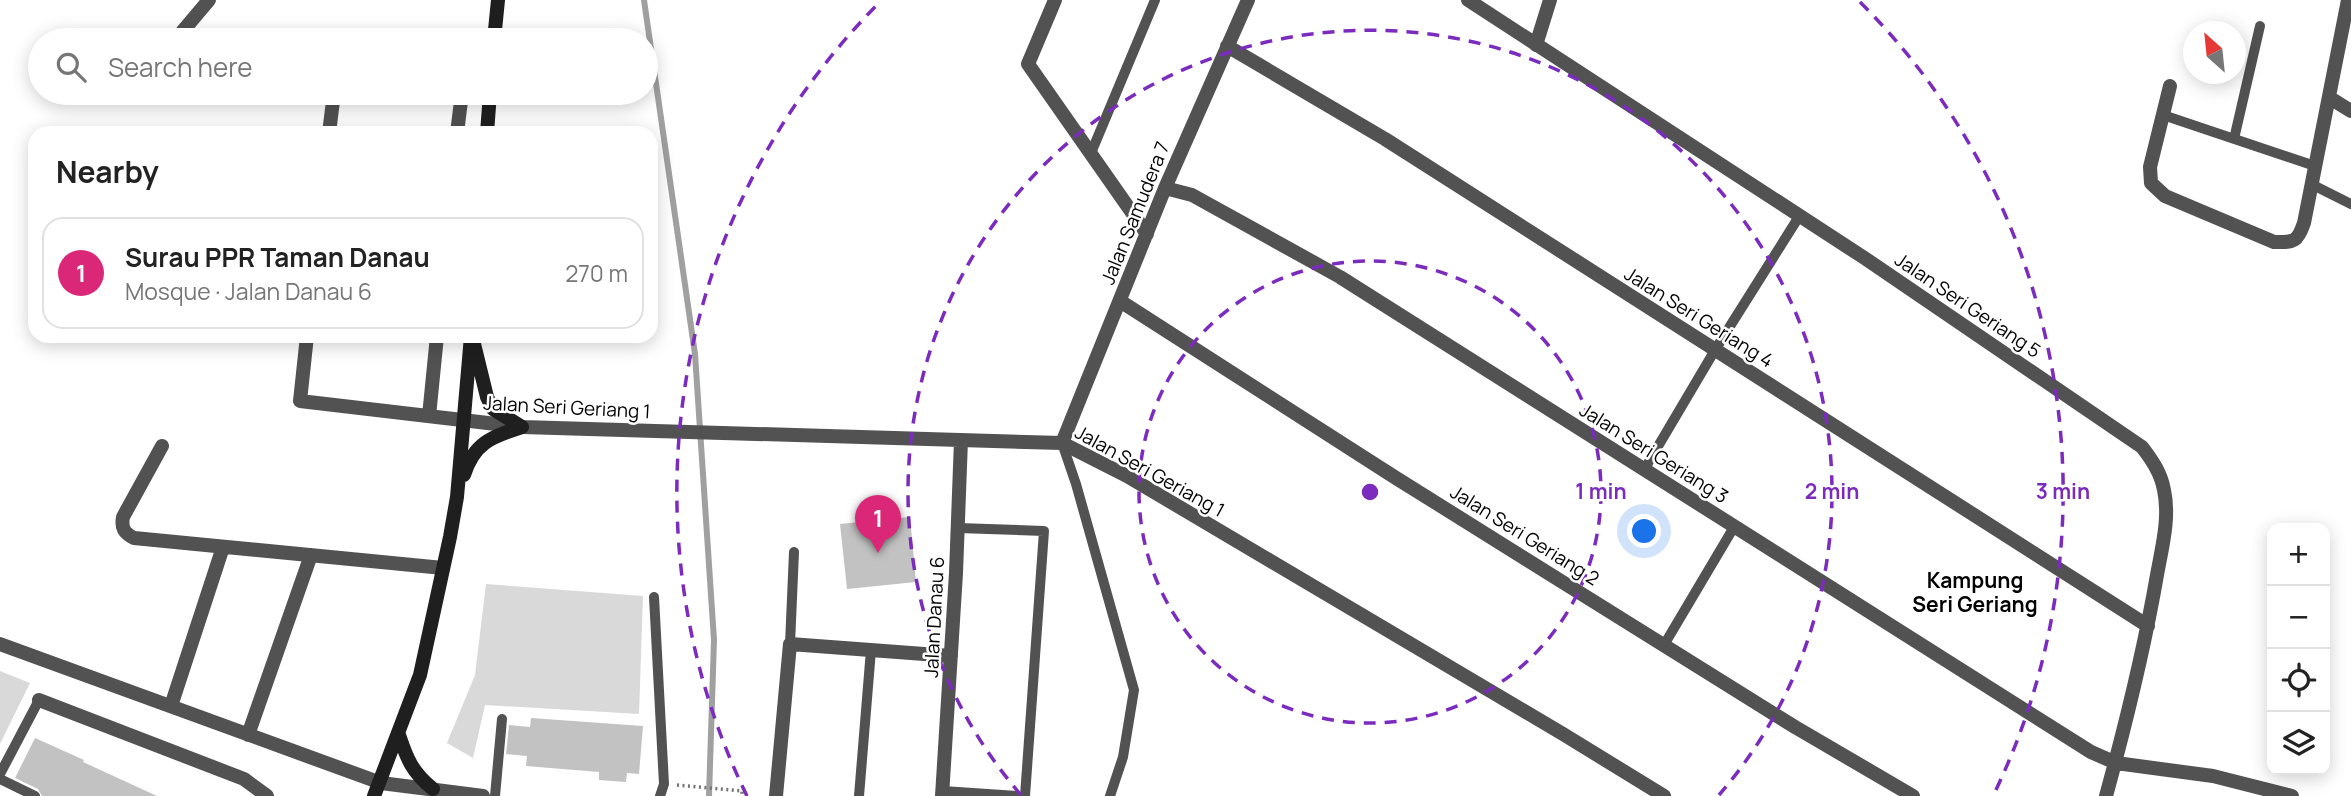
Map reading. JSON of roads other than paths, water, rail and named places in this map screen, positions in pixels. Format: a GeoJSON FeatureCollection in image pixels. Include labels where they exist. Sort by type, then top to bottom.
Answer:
{"type":"FeatureCollection","features":[{"type":"Feature","properties":{"kind":"street"},"geometry":{"type":"LineString","coordinates":[[185,28],[209,0]]}},
{"type":"Feature","properties":{"kind":"street"},"geometry":{"type":"LineString","coordinates":[[495,28],[498,0]]}},
{"type":"Feature","properties":{"kind":"street"},"geometry":{"type":"LineString","coordinates":[[1055,0],[1028,64],[1147,234]]}},
{"type":"Feature","properties":{"kind":"street","name":"Jalan Samudera 7"},"geometry":{"type":"LineString","coordinates":[[1062,443],[1166,188],[1248,0]]}},
{"type":"Feature","properties":{"kind":"street","name":"Jalan Seri Geriang 5"},"geometry":{"type":"LineString","coordinates":[[1468,0],[1800,215],[2142,447],[2158,470],[2164,490],[2167,518],[2148,626],[2111,794]]}},
{"type":"Feature","properties":{"kind":"street"},"geometry":{"type":"LineString","coordinates":[[1536,45],[1550,0]]}},
{"type":"Feature","properties":{"kind":"street"},"geometry":{"type":"LineString","coordinates":[[2170,86],[2150,167],[2151,183],[2165,196],[2274,242],[2291,242],[2299,237],[2304,223],[2348,0]]}},
{"type":"Feature","properties":{"kind":"street","name":"Jalan Seri Geriang 4"},"geometry":{"type":"LineString","coordinates":[[1227,46],[1385,139],[2148,626]]}},
{"type":"Feature","properties":{"kind":"street"},"geometry":{"type":"LineString","coordinates":[[2329,98],[2351,111]]}},
{"type":"Feature","properties":{"kind":"street"},"geometry":{"type":"LineString","coordinates":[[330,126],[332,105]]}},
{"type":"Feature","properties":{"kind":"street"},"geometry":{"type":"LineString","coordinates":[[458,126],[460,105]]}},
{"type":"Feature","properties":{"kind":"street"},"geometry":{"type":"LineString","coordinates":[[488,126],[489,105]]}},
{"type":"Feature","properties":{"kind":"street","name":"Jalan Seri Geriang 3"},"geometry":{"type":"LineString","coordinates":[[1166,188],[1192,195],[1340,277],[2091,752],[2116,763],[2213,776],[2292,796]]}},
{"type":"Feature","properties":{"kind":"street","name":"Jalan Seri Geriang 2"},"geometry":{"type":"LineString","coordinates":[[1120,301],[1396,478],[1795,727],[1913,796]]}},
{"type":"Feature","properties":{"kind":"street","name":"Jalan Seri Geriang 1"},"geometry":{"type":"LineString","coordinates":[[306,343],[300,401],[522,427],[1062,443],[1127,476],[1664,796]]}},
{"type":"Feature","properties":{"kind":"street"},"geometry":{"type":"LineString","coordinates":[[429,416],[437,343]]}},
{"type":"Feature","properties":{"kind":"street"},"geometry":{"type":"LineString","coordinates":[[457,497],[471,343]]}},
{"type":"Feature","properties":{"kind":"street"},"geometry":{"type":"LineString","coordinates":[[474,343],[487,397],[493,408],[522,427]]}},
{"type":"Feature","properties":{"kind":"street"},"geometry":{"type":"LineString","coordinates":[[377,789],[420,675],[457,497],[469,458],[495,436],[522,427]]}},
{"type":"Feature","properties":{"kind":"street","name":"Jalan Danau 6"},"geometry":{"type":"LineString","coordinates":[[942,794],[961,440]]}},
{"type":"Feature","properties":{"kind":"street"},"geometry":{"type":"LineString","coordinates":[[162,446],[123,517],[121,526],[125,533],[134,538],[443,568]]}},
{"type":"Feature","properties":{"kind":"street"},"geometry":{"type":"LineString","coordinates":[[171,706],[223,547]]}},
{"type":"Feature","properties":{"kind":"street"},"geometry":{"type":"LineString","coordinates":[[248,734],[311,555]]}},
{"type":"Feature","properties":{"kind":"street"},"geometry":{"type":"LineString","coordinates":[[0,643],[248,734],[377,789],[433,789],[483,796]]}},
{"type":"Feature","properties":{"kind":"street"},"geometry":{"type":"LineString","coordinates":[[776,796],[790,645],[951,656]]}},
{"type":"Feature","properties":{"kind":"street"},"geometry":{"type":"LineString","coordinates":[[39,700],[244,779],[267,796]]}},
{"type":"Feature","properties":{"kind":"street"},"geometry":{"type":"LineString","coordinates":[[399,735],[408,763],[433,789]]}},
{"type":"Feature","properties":{"kind":"lane"},"geometry":{"type":"LineString","coordinates":[[1091,153],[1155,0]]}},
{"type":"Feature","properties":{"kind":"lane"},"geometry":{"type":"LineString","coordinates":[[2234,139],[2260,26]]}},
{"type":"Feature","properties":{"kind":"lane"},"geometry":{"type":"LineString","coordinates":[[2163,115],[2315,166]]}},
{"type":"Feature","properties":{"kind":"lane"},"geometry":{"type":"LineString","coordinates":[[2311,184],[2351,204]]}},
{"type":"Feature","properties":{"kind":"lane"},"geometry":{"type":"LineString","coordinates":[[1644,470],[1800,215]]}},
{"type":"Feature","properties":{"kind":"lane"},"geometry":{"type":"LineString","coordinates":[[1062,443],[1134,690],[1123,757],[1110,796]]}},
{"type":"Feature","properties":{"kind":"lane"},"geometry":{"type":"LineString","coordinates":[[1664,645],[1734,527]]}},
{"type":"Feature","properties":{"kind":"lane"},"geometry":{"type":"LineString","coordinates":[[958,528],[1044,531],[1025,796]]}},
{"type":"Feature","properties":{"kind":"lane"},"geometry":{"type":"LineString","coordinates":[[790,645],[794,552]]}},
{"type":"Feature","properties":{"kind":"lane"},"geometry":{"type":"LineString","coordinates":[[654,597],[664,784],[660,796]]}},
{"type":"Feature","properties":{"kind":"lane"},"geometry":{"type":"LineString","coordinates":[[859,796],[871,650]]}},
{"type":"Feature","properties":{"kind":"lane"},"geometry":{"type":"LineString","coordinates":[[35,796],[0,777],[39,700]]}},
{"type":"Feature","properties":{"kind":"lane"},"geometry":{"type":"LineString","coordinates":[[495,796],[502,719]]}},
{"type":"Feature","properties":{"kind":"lane"},"geometry":{"type":"LineString","coordinates":[[942,794],[1017,796]]}},
{"type":"Feature","properties":{"kind":"waterway"},"geometry":{"type":"LineString","coordinates":[[644,0],[648,28]]}},
{"type":"Feature","properties":{"kind":"waterway"},"geometry":{"type":"LineString","coordinates":[[658,97],[695,354],[714,640],[709,796]]}},
{"type":"Feature","properties":{"kind":"place","name":"Surau PPR Taman Danau"},"geometry":{"type":"Point","coordinates":[878,553]}},
{"type":"Feature","properties":{"kind":"district","name":"Kampung Seri Geriang"},"geometry":{"type":"Point","coordinates":[1975,592]}}]}
